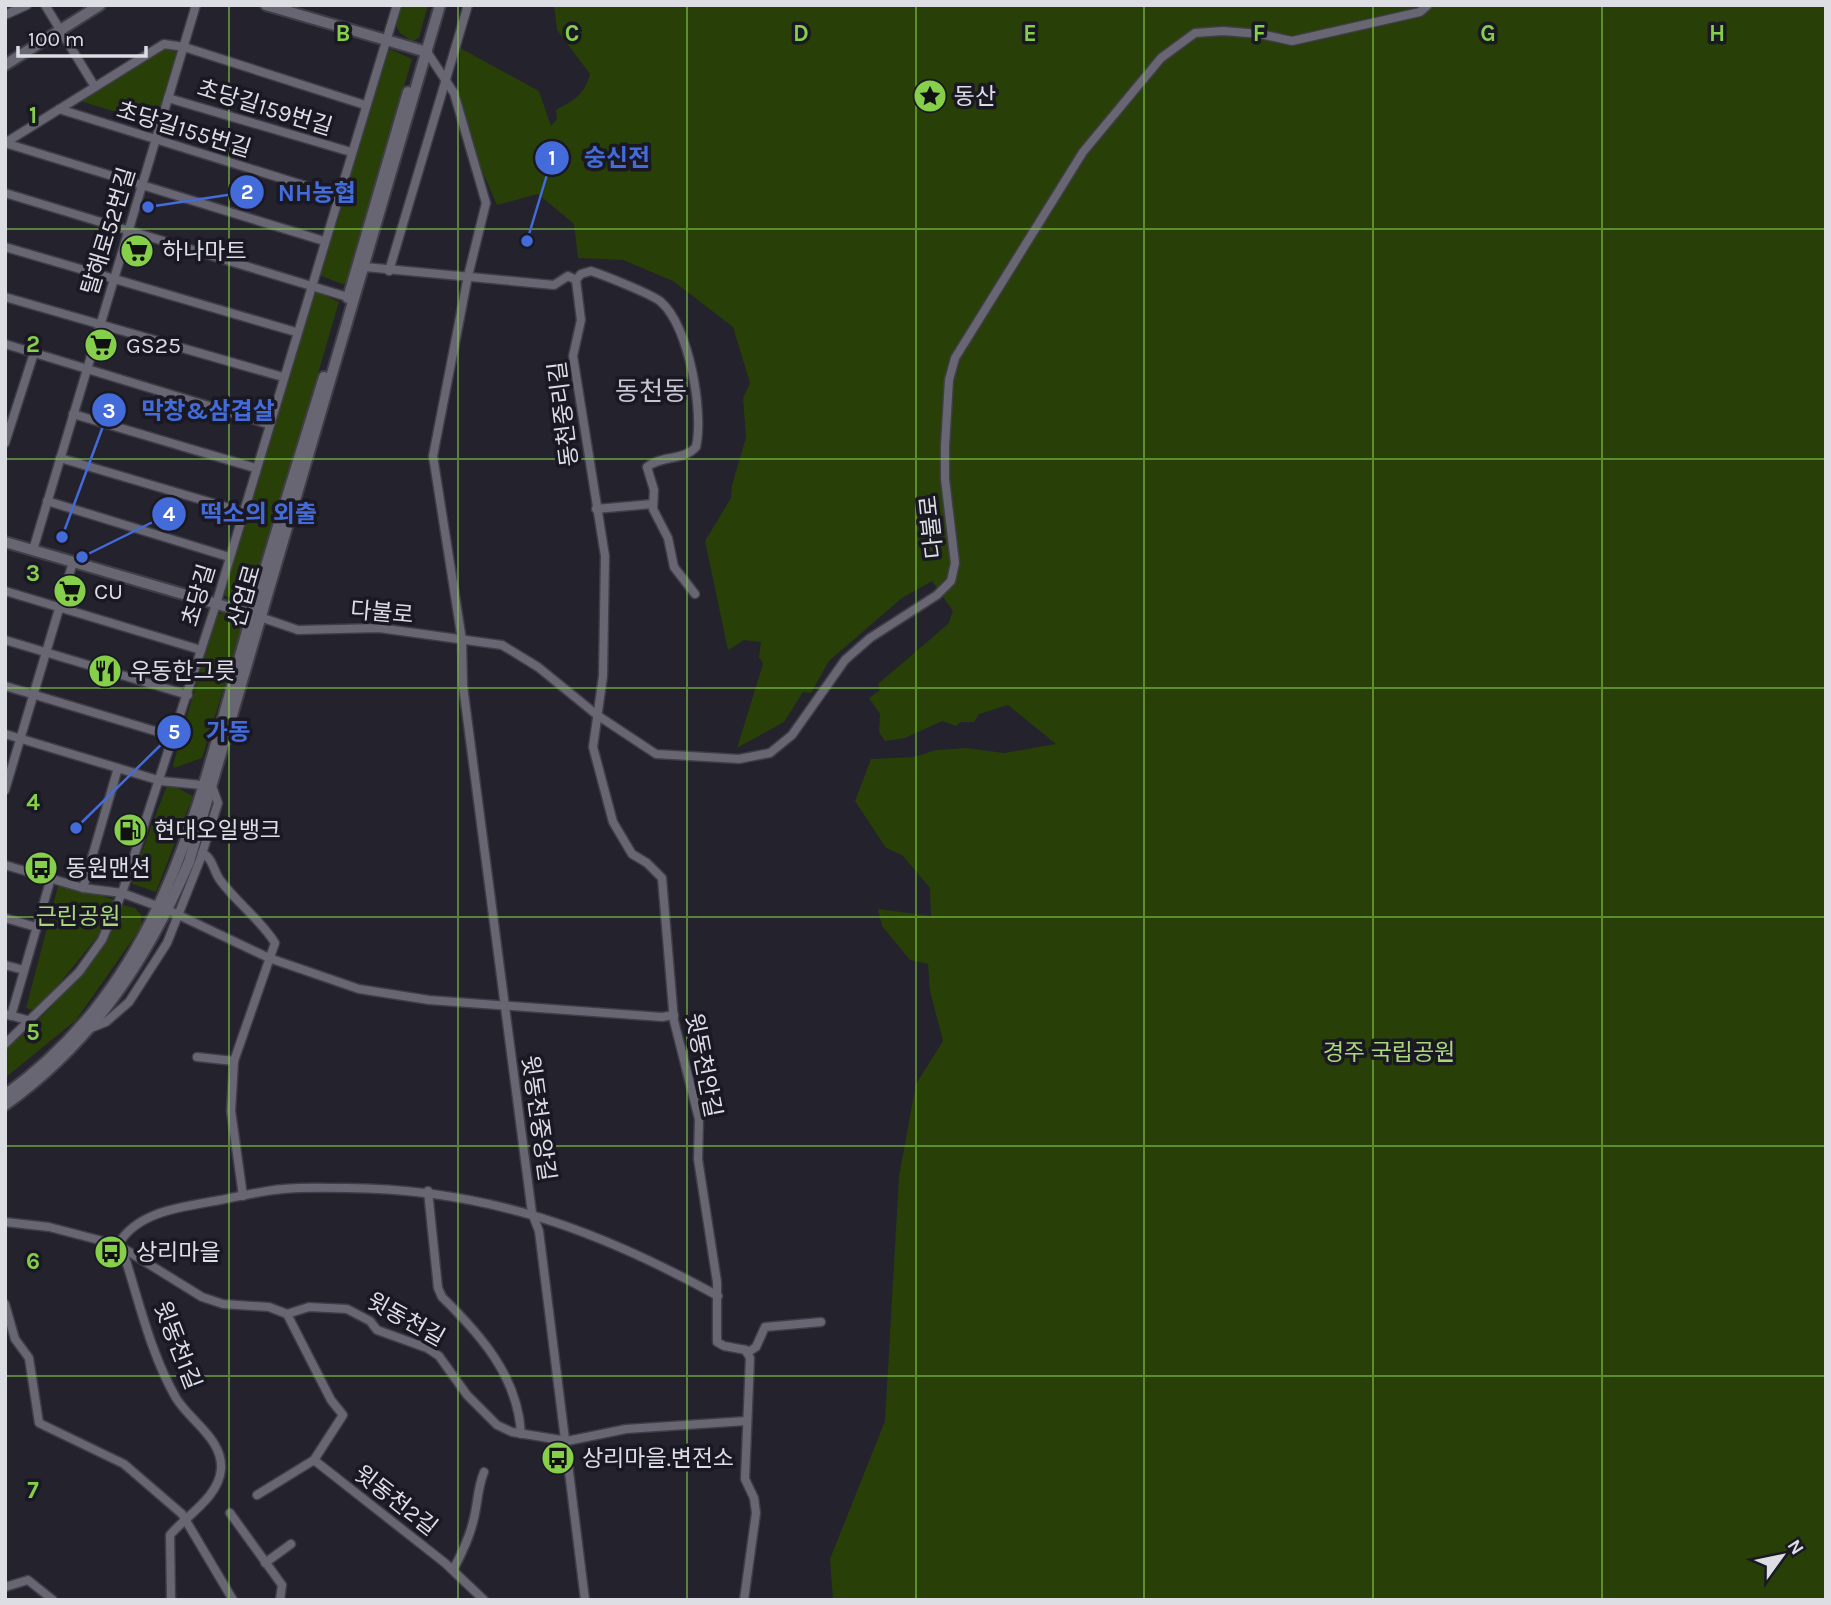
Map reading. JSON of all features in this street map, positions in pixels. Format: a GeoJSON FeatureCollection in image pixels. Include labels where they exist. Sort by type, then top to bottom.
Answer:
{"type":"FeatureCollection","features":[{"type":"Feature","properties":{"kind":"street"},"geometry":{"type":"LineString","coordinates":[[5,15],[27,5]]}},
{"type":"Feature","properties":{"kind":"street"},"geometry":{"type":"LineString","coordinates":[[45,5],[95,87]]}},
{"type":"Feature","properties":{"kind":"street"},"geometry":{"type":"LineString","coordinates":[[5,65],[100,5]]}},
{"type":"Feature","properties":{"kind":"street","name":"탈해로52번길"},"geometry":{"type":"LineString","coordinates":[[33,550],[197,5]]}},
{"type":"Feature","properties":{"kind":"street"},"geometry":{"type":"LineString","coordinates":[[266,5],[423,51]]}},
{"type":"Feature","properties":{"kind":"street","name":"초당길"},"geometry":{"type":"LineString","coordinates":[[5,1044],[79,972],[102,940],[122,893],[175,737],[397,5]]}},
{"type":"Feature","properties":{"kind":"street","name":"산업로"},"geometry":{"type":"LineString","coordinates":[[351,298],[366,267],[423,51],[432,5]]}},
{"type":"Feature","properties":{"kind":"street","name":"산업로"},"geometry":{"type":"LineString","coordinates":[[5,1105],[52,1067],[88,1030],[140,960],[169,912],[189,862],[256,616],[423,51],[440,5]]}},
{"type":"Feature","properties":{"kind":"street"},"geometry":{"type":"LineString","coordinates":[[389,271],[468,5]]}},
{"type":"Feature","properties":{"kind":"street","name":"다불로"},"geometry":{"type":"LineString","coordinates":[[256,616],[299,630],[379,628],[502,645],[538,667],[597,715],[656,754],[739,759],[770,753],[792,735],[845,660],[870,638],[937,595],[951,581],[956,563],[945,479],[945,446],[949,380],[955,358],[1083,152],[1127,96],[1161,58],[1195,33],[1223,31],[1260,34],[1292,41],[1420,12],[1428,5]]}},
{"type":"Feature","properties":{"kind":"street"},"geometry":{"type":"LineString","coordinates":[[5,143],[164,44],[184,47],[365,105]]}},
{"type":"Feature","properties":{"kind":"street","name":"윗동천중앙길"},"geometry":{"type":"LineString","coordinates":[[423,51],[454,93],[486,203],[468,276],[433,456],[461,640],[463,686],[532,1213],[539,1231],[567,1441],[570,1494],[583,1600]]}},
{"type":"Feature","properties":{"kind":"street","name":"초당길159번길"},"geometry":{"type":"LineString","coordinates":[[169,98],[351,152]]}},
{"type":"Feature","properties":{"kind":"street","name":"초당길155번길"},"geometry":{"type":"LineString","coordinates":[[59,110],[338,196]]}},
{"type":"Feature","properties":{"kind":"street"},"geometry":{"type":"LineString","coordinates":[[5,143],[324,241]]}},
{"type":"Feature","properties":{"kind":"street"},"geometry":{"type":"LineString","coordinates":[[5,193],[351,298]]}},
{"type":"Feature","properties":{"kind":"street"},"geometry":{"type":"LineString","coordinates":[[5,247],[296,332]]}},
{"type":"Feature","properties":{"kind":"street"},"geometry":{"type":"LineString","coordinates":[[366,267],[554,285],[568,276],[576,280],[581,274],[592,271],[657,298],[669,310],[685,342],[698,440],[696,447],[689,454],[648,465],[654,490],[652,504],[668,538],[674,567],[695,594]]}},
{"type":"Feature","properties":{"kind":"street","name":"동천중리길"},"geometry":{"type":"LineString","coordinates":[[576,280],[581,320],[573,356],[605,556],[603,676],[597,715]]}},
{"type":"Feature","properties":{"kind":"street"},"geometry":{"type":"LineString","coordinates":[[5,297],[283,377]]}},
{"type":"Feature","properties":{"kind":"street"},"geometry":{"type":"LineString","coordinates":[[5,344],[268,424]]}},
{"type":"Feature","properties":{"kind":"street"},"geometry":{"type":"LineString","coordinates":[[5,443],[34,353]]}},
{"type":"Feature","properties":{"kind":"street"},"geometry":{"type":"LineString","coordinates":[[73,414],[255,468]]}},
{"type":"Feature","properties":{"kind":"street"},"geometry":{"type":"LineString","coordinates":[[60,458],[243,512]]}},
{"type":"Feature","properties":{"kind":"street"},"geometry":{"type":"LineString","coordinates":[[47,501],[229,557]]}},
{"type":"Feature","properties":{"kind":"street"},"geometry":{"type":"LineString","coordinates":[[596,509],[652,504]]}},
{"type":"Feature","properties":{"kind":"street"},"geometry":{"type":"LineString","coordinates":[[5,542],[256,616]]}},
{"type":"Feature","properties":{"kind":"street"},"geometry":{"type":"LineString","coordinates":[[5,790],[72,562]]}},
{"type":"Feature","properties":{"kind":"street"},"geometry":{"type":"LineString","coordinates":[[5,591],[201,650]]}},
{"type":"Feature","properties":{"kind":"street"},"geometry":{"type":"LineString","coordinates":[[5,640],[188,695]]}},
{"type":"Feature","properties":{"kind":"street"},"geometry":{"type":"LineString","coordinates":[[5,686],[175,737]]}},
{"type":"Feature","properties":{"kind":"street","name":"윗동천안길"},"geometry":{"type":"LineString","coordinates":[[597,715],[593,747],[613,822],[632,854],[647,863],[662,878],[674,1015],[681,1056],[699,1119],[698,1158],[718,1296],[717,1342],[746,1350],[747,1353]]}},
{"type":"Feature","properties":{"kind":"street"},"geometry":{"type":"LineString","coordinates":[[5,734],[161,781],[208,786],[218,803],[202,853],[169,912]]}},
{"type":"Feature","properties":{"kind":"street"},"geometry":{"type":"LineString","coordinates":[[83,888],[118,768]]}},
{"type":"Feature","properties":{"kind":"street"},"geometry":{"type":"LineString","coordinates":[[202,853],[209,856],[226,888],[251,910],[275,943],[234,1061],[231,1111],[243,1196]]}},
{"type":"Feature","properties":{"kind":"street"},"geometry":{"type":"LineString","coordinates":[[5,865],[83,888],[122,893],[269,958],[359,989],[429,1000],[662,1017],[674,1015]]}},
{"type":"Feature","properties":{"kind":"street"},"geometry":{"type":"LineString","coordinates":[[31,1021],[8,1015],[51,878]]}},
{"type":"Feature","properties":{"kind":"street","name":"산업로"},"geometry":{"type":"LineString","coordinates":[[5,1094],[42,1065],[91,1015],[169,912]]}},
{"type":"Feature","properties":{"kind":"street"},"geometry":{"type":"LineString","coordinates":[[5,918],[36,928]]}},
{"type":"Feature","properties":{"kind":"street"},"geometry":{"type":"LineString","coordinates":[[5,965],[24,970]]}},
{"type":"Feature","properties":{"kind":"street"},"geometry":{"type":"LineString","coordinates":[[197,1057],[234,1061]]}},
{"type":"Feature","properties":{"kind":"street"},"geometry":{"type":"LineString","coordinates":[[120,1246],[127,1228],[139,1221],[189,1205],[283,1189],[428,1191],[532,1213],[630,1251],[718,1296]]}},
{"type":"Feature","properties":{"kind":"street"},"geometry":{"type":"LineString","coordinates":[[428,1191],[438,1288],[442,1297],[487,1344],[502,1368],[514,1399],[521,1434]]}},
{"type":"Feature","properties":{"kind":"street","name":"윗동천길"},"geometry":{"type":"LineString","coordinates":[[5,1222],[49,1227],[120,1246],[202,1297],[223,1304],[269,1307],[287,1314],[309,1307],[347,1310],[370,1321],[377,1330],[427,1348],[439,1356],[467,1395],[497,1425],[521,1434],[567,1441]]}},
{"type":"Feature","properties":{"kind":"street","name":"윗동천1길"},"geometry":{"type":"LineString","coordinates":[[120,1246],[168,1383],[182,1407],[212,1441],[221,1466],[216,1483],[197,1511],[169,1539],[171,1600]]}},
{"type":"Feature","properties":{"kind":"street"},"geometry":{"type":"LineString","coordinates":[[5,1304],[15,1339],[29,1358],[39,1423],[124,1464],[187,1519],[233,1600]]}},
{"type":"Feature","properties":{"kind":"street"},"geometry":{"type":"LineString","coordinates":[[257,1495],[314,1460],[343,1415],[331,1400],[287,1314]]}},
{"type":"Feature","properties":{"kind":"street"},"geometry":{"type":"LineString","coordinates":[[744,1600],[756,1513],[754,1498],[745,1479],[747,1353],[756,1347],[765,1327],[771,1324],[821,1322]]}},
{"type":"Feature","properties":{"kind":"street"},"geometry":{"type":"LineString","coordinates":[[567,1441],[625,1429],[746,1421]]}},
{"type":"Feature","properties":{"kind":"street","name":"윗동천2길"},"geometry":{"type":"LineString","coordinates":[[314,1460],[453,1570],[484,1600]]}},
{"type":"Feature","properties":{"kind":"street","name":"윗동천2길"},"geometry":{"type":"LineString","coordinates":[[453,1570],[468,1539],[477,1504],[477,1489],[484,1472]]}},
{"type":"Feature","properties":{"kind":"street"},"geometry":{"type":"LineString","coordinates":[[230,1513],[282,1585],[280,1600]]}},
{"type":"Feature","properties":{"kind":"street"},"geometry":{"type":"LineString","coordinates":[[265,1563],[291,1544]]}},
{"type":"Feature","properties":{"kind":"street"},"geometry":{"type":"LineString","coordinates":[[5,1587],[28,1580],[53,1600]]}},
{"type":"Feature","properties":{"kind":"green space"},"geometry":{"type":"Polygon","coordinates":[[[400,5],[428,5],[419,38],[412,41],[400,33],[394,22],[400,5]]]}},
{"type":"Feature","properties":{"kind":"green space","name":"경주 국립공원"},"geometry":{"type":"Polygon","coordinates":[[[554,5],[1826,5],[1826,1600],[833,1600],[830,1559],[885,1421],[899,1176],[916,1084],[943,1041],[930,991],[928,964],[910,960],[882,926],[878,909],[931,916],[930,888],[902,855],[886,848],[855,801],[871,759],[914,757],[936,750],[966,748],[1004,753],[1056,744],[1008,705],[979,714],[974,722],[961,722],[956,726],[942,721],[905,738],[885,741],[879,732],[880,714],[869,698],[880,690],[878,684],[948,624],[953,611],[932,581],[902,598],[829,661],[811,693],[803,692],[784,722],[737,748],[763,664],[759,657],[761,642],[744,640],[728,650],[705,541],[731,498],[732,485],[746,437],[743,398],[750,383],[733,327],[673,281],[623,260],[578,258],[574,224],[538,194],[497,205],[459,118],[460,48],[539,91],[551,126],[557,119],[556,110],[581,92],[590,74],[557,30],[554,5]]]}},
{"type":"Feature","properties":{"kind":"green space"},"geometry":{"type":"Polygon","coordinates":[[[165,49],[186,53],[163,126],[80,101],[165,49]]]}},
{"type":"Feature","properties":{"kind":"green space"},"geometry":{"type":"Polygon","coordinates":[[[390,49],[412,59],[347,283],[342,284],[322,276],[320,272],[384,52],[390,49]]]}},
{"type":"Feature","properties":{"kind":"green space"},"geometry":{"type":"Polygon","coordinates":[[[317,292],[339,302],[251,603],[246,604],[225,596],[224,592],[311,295],[317,292]]]}},
{"type":"Feature","properties":{"kind":"green space"},"geometry":{"type":"Polygon","coordinates":[[[222,613],[244,622],[202,758],[174,768],[216,615],[222,613]]]}},
{"type":"Feature","properties":{"kind":"green space"},"geometry":{"type":"Polygon","coordinates":[[[172,785],[193,796],[156,892],[133,884],[131,880],[166,788],[172,785]]]}},
{"type":"Feature","properties":{"kind":"green space","name":"근린공원"},"geometry":{"type":"Polygon","coordinates":[[[59,882],[118,901],[98,936],[37,1011],[26,1008],[59,882]]]}},
{"type":"Feature","properties":{"kind":"green space"},"geometry":{"type":"Polygon","coordinates":[[[123,905],[135,908],[141,915],[142,926],[76,1020],[5,1078],[5,1048],[41,1017],[72,983],[99,946],[123,905]]]}},
{"type":"Feature","properties":{"kind":"place","name":"동산"},"geometry":{"type":"Point","coordinates":[930,96]}},
{"type":"Feature","properties":{"kind":"place","name":"NH농협"},"geometry":{"type":"Point","coordinates":[148,207]}},
{"type":"Feature","properties":{"kind":"place","name":"숭신전"},"geometry":{"type":"Point","coordinates":[527,241]}},
{"type":"Feature","properties":{"kind":"place","name":"하나마트"},"geometry":{"type":"Point","coordinates":[137,251]}},
{"type":"Feature","properties":{"kind":"place","name":"GS25"},"geometry":{"type":"Point","coordinates":[101,345]}},
{"type":"Feature","properties":{"kind":"place","name":"막창&삼겹살"},"geometry":{"type":"Point","coordinates":[62,537]}},
{"type":"Feature","properties":{"kind":"place","name":"떡소의 외출"},"geometry":{"type":"Point","coordinates":[82,557]}},
{"type":"Feature","properties":{"kind":"place","name":"CU"},"geometry":{"type":"Point","coordinates":[70,591]}},
{"type":"Feature","properties":{"kind":"place","name":"우동한그릇"},"geometry":{"type":"Point","coordinates":[105,671]}},
{"type":"Feature","properties":{"kind":"place","name":"가동"},"geometry":{"type":"Point","coordinates":[76,828]}},
{"type":"Feature","properties":{"kind":"place","name":"현대오일뱅크"},"geometry":{"type":"Point","coordinates":[130,830]}},
{"type":"Feature","properties":{"kind":"place","name":"동원맨션"},"geometry":{"type":"Point","coordinates":[41,868]}},
{"type":"Feature","properties":{"kind":"place","name":"상리마을"},"geometry":{"type":"Point","coordinates":[111,1252]}},
{"type":"Feature","properties":{"kind":"place","name":"상리마을.변전소"},"geometry":{"type":"Point","coordinates":[558,1458]}},
{"type":"Feature","properties":{"kind":"district","name":"동천동"},"geometry":{"type":"Point","coordinates":[651,391]}}]}
